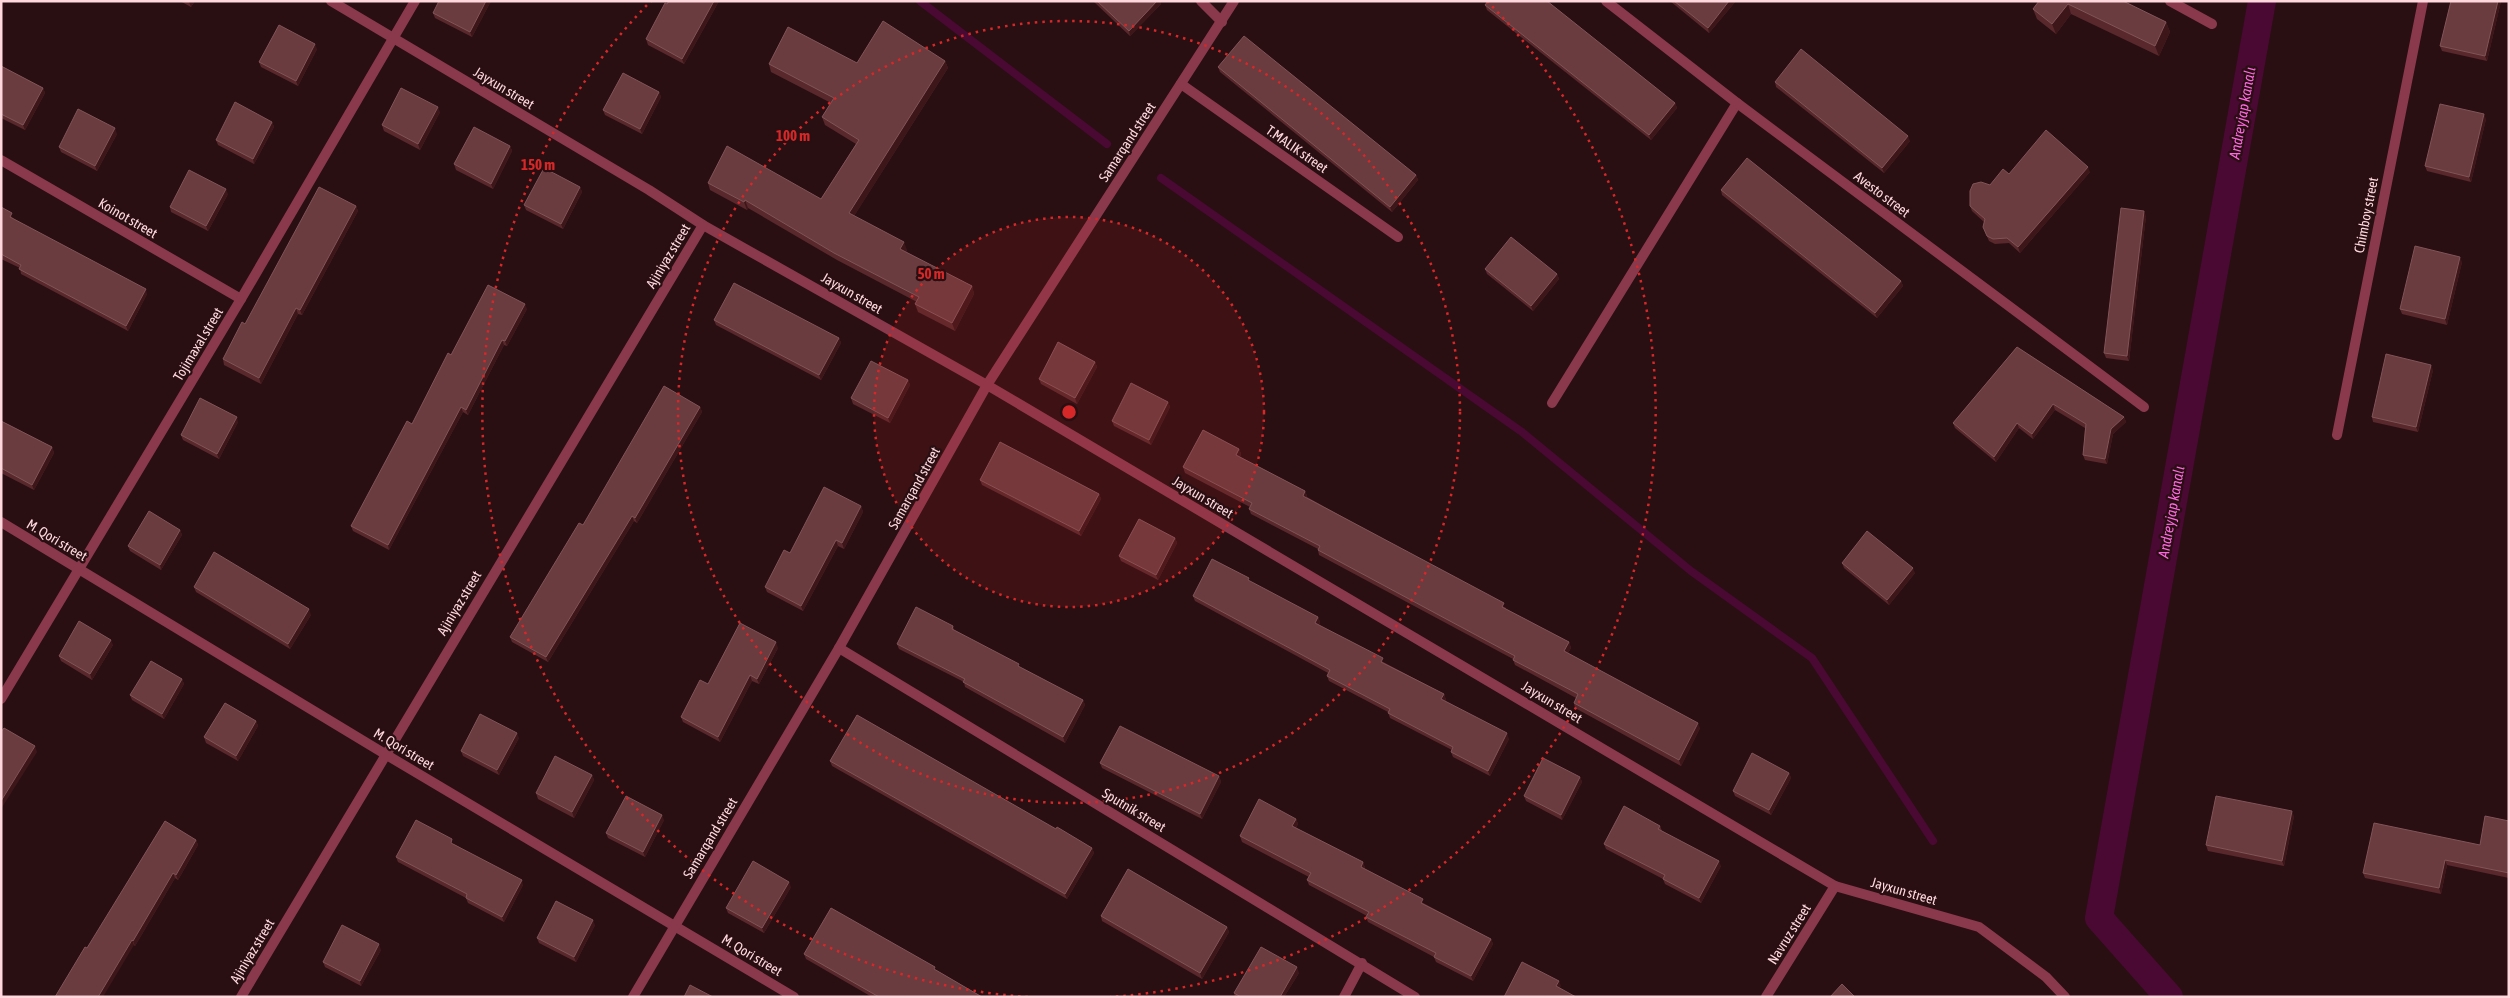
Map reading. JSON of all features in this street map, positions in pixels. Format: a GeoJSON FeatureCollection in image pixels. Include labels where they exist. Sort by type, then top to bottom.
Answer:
{"type":"FeatureCollection","features":[{"type":"Feature","properties":{"kind":"street","name":"Jayxun street"},"geometry":{"type":"LineString","coordinates":[[331,1],[703,225],[987,385],[1835,886],[1979,927],[2046,977],[2065,997]]}},
{"type":"Feature","properties":{"kind":"street","name":"Tojimaxal street"},"geometry":{"type":"LineString","coordinates":[[1,699],[241,299],[395,39],[415,1]]}},
{"type":"Feature","properties":{"kind":"street"},"geometry":{"type":"LineString","coordinates":[[1201,1],[1222,22]]}},
{"type":"Feature","properties":{"kind":"street","name":"Samarqand street"},"geometry":{"type":"LineString","coordinates":[[632,997],[839,648],[987,385],[1234,1]]}},
{"type":"Feature","properties":{"kind":"street","name":"Avesto street"},"geometry":{"type":"LineString","coordinates":[[1606,1],[1737,103],[2144,407]]}},
{"type":"Feature","properties":{"kind":"street"},"geometry":{"type":"LineString","coordinates":[[2170,1],[2212,24]]}},
{"type":"Feature","properties":{"kind":"street","name":"Chimboy street"},"geometry":{"type":"LineString","coordinates":[[2337,435],[2422,1]]}},
{"type":"Feature","properties":{"kind":"street","name":"T.MALIK street"},"geometry":{"type":"LineString","coordinates":[[1180,84],[1398,237]]}},
{"type":"Feature","properties":{"kind":"street"},"geometry":{"type":"LineString","coordinates":[[1552,403],[1737,103]]}},
{"type":"Feature","properties":{"kind":"street","name":"Koinot street"},"geometry":{"type":"LineString","coordinates":[[1,160],[241,299]]}},
{"type":"Feature","properties":{"kind":"street","name":"Ajiniyaz street"},"geometry":{"type":"LineString","coordinates":[[241,997],[384,754],[703,225]]}},
{"type":"Feature","properties":{"kind":"street","name":"M. Qori street"},"geometry":{"type":"LineString","coordinates":[[1,522],[384,754],[675,924],[794,997]]}},
{"type":"Feature","properties":{"kind":"street","name":"Sputnik street"},"geometry":{"type":"LineString","coordinates":[[839,648],[1414,997]]}},
{"type":"Feature","properties":{"kind":"street","name":"Navruz street"},"geometry":{"type":"LineString","coordinates":[[1766,997],[1835,886]]}},
{"type":"Feature","properties":{"kind":"street"},"geometry":{"type":"LineString","coordinates":[[1344,997],[1362,964]]}},
{"type":"Feature","properties":{"kind":"building"},"geometry":{"type":"Polygon","coordinates":[[[439,1],[486,1],[470,32],[433,13],[439,1]]]}},
{"type":"Feature","properties":{"kind":"building"},"geometry":{"type":"Polygon","coordinates":[[[669,1],[714,1],[682,59],[646,39],[665,3],[667,4],[669,1]]]}},
{"type":"Feature","properties":{"kind":"building"},"geometry":{"type":"Polygon","coordinates":[[[1097,1],[1157,1],[1129,31],[1097,1]]]}},
{"type":"Feature","properties":{"kind":"building"},"geometry":{"type":"Polygon","coordinates":[[[1488,1],[1547,1],[1675,103],[1649,135],[1485,5],[1488,1]]]}},
{"type":"Feature","properties":{"kind":"building"},"geometry":{"type":"Polygon","coordinates":[[[1674,1],[1729,1],[1708,28],[1674,1]]]}},
{"type":"Feature","properties":{"kind":"building"},"geometry":{"type":"Polygon","coordinates":[[[2039,1],[2123,1],[2166,22],[2155,46],[2068,4],[2052,24],[2033,9],[2039,1]]]}},
{"type":"Feature","properties":{"kind":"building"},"geometry":{"type":"Polygon","coordinates":[[[2451,1],[2498,1],[2485,56],[2440,46],[2451,1]]]}},
{"type":"Feature","properties":{"kind":"building"},"geometry":{"type":"Polygon","coordinates":[[[883,21],[945,61],[849,213],[904,242],[900,249],[972,286],[952,323],[915,304],[919,297],[834,253],[745,200],[744,202],[708,183],[727,146],[821,199],[859,140],[822,117],[834,98],[769,64],[788,27],[857,63],[883,21]]]}},
{"type":"Feature","properties":{"kind":"building"},"geometry":{"type":"Polygon","coordinates":[[[279,25],[315,44],[296,81],[259,62],[279,25]]]}},
{"type":"Feature","properties":{"kind":"building"},"geometry":{"type":"Polygon","coordinates":[[[1244,36],[1416,175],[1390,207],[1218,67],[1244,36]]]}},
{"type":"Feature","properties":{"kind":"building"},"geometry":{"type":"Polygon","coordinates":[[[1801,49],[1908,136],[1882,168],[1775,82],[1801,49]]]}},
{"type":"Feature","properties":{"kind":"building"},"geometry":{"type":"Polygon","coordinates":[[[1,66],[43,88],[23,125],[1,114],[1,66]]]}},
{"type":"Feature","properties":{"kind":"building"},"geometry":{"type":"Polygon","coordinates":[[[623,73],[659,92],[640,129],[603,110],[623,73]]]}},
{"type":"Feature","properties":{"kind":"building"},"geometry":{"type":"Polygon","coordinates":[[[401,88],[438,107],[418,144],[382,125],[401,88]]]}},
{"type":"Feature","properties":{"kind":"building"},"geometry":{"type":"Polygon","coordinates":[[[235,102],[272,122],[253,159],[216,140],[235,102]]]}},
{"type":"Feature","properties":{"kind":"building"},"geometry":{"type":"Polygon","coordinates":[[[2440,104],[2484,114],[2469,177],[2425,166],[2440,104]]]}},
{"type":"Feature","properties":{"kind":"building"},"geometry":{"type":"Polygon","coordinates":[[[78,109],[115,128],[95,166],[59,147],[78,109]]]}},
{"type":"Feature","properties":{"kind":"building"},"geometry":{"type":"Polygon","coordinates":[[[474,127],[510,146],[491,184],[454,164],[474,127]]]}},
{"type":"Feature","properties":{"kind":"building"},"geometry":{"type":"Polygon","coordinates":[[[2046,130],[2088,167],[2018,247],[2007,238],[1993,239],[1987,236],[1983,227],[1985,219],[1970,206],[1970,191],[1973,184],[1981,182],[1990,185],[2003,169],[2009,174],[2046,130]]]}},
{"type":"Feature","properties":{"kind":"building"},"geometry":{"type":"Polygon","coordinates":[[[1747,158],[1901,281],[1875,313],[1721,190],[1747,158]]]}},
{"type":"Feature","properties":{"kind":"building"},"geometry":{"type":"Polygon","coordinates":[[[544,168],[580,187],[561,224],[524,205],[544,168]]]}},
{"type":"Feature","properties":{"kind":"building"},"geometry":{"type":"Polygon","coordinates":[[[189,170],[226,189],[206,226],[170,207],[189,170]]]}},
{"type":"Feature","properties":{"kind":"building"},"geometry":{"type":"Polygon","coordinates":[[[319,187],[356,206],[300,310],[296,308],[259,378],[223,359],[242,322],[245,324],[319,187]]]}},
{"type":"Feature","properties":{"kind":"building"},"geometry":{"type":"Polygon","coordinates":[[[1,207],[12,213],[10,217],[146,289],[126,326],[19,269],[21,265],[1,254],[1,207]]]}},
{"type":"Feature","properties":{"kind":"building"},"geometry":{"type":"Polygon","coordinates":[[[2121,208],[2144,211],[2127,356],[2104,353],[2121,208]]]}},
{"type":"Feature","properties":{"kind":"building"},"geometry":{"type":"Polygon","coordinates":[[[1511,237],[1557,274],[1531,306],[1485,269],[1511,237]]]}},
{"type":"Feature","properties":{"kind":"building"},"geometry":{"type":"Polygon","coordinates":[[[2415,246],[2460,257],[2445,319],[2400,309],[2415,246]]]}},
{"type":"Feature","properties":{"kind":"building"},"geometry":{"type":"Polygon","coordinates":[[[734,283],[839,338],[819,375],[714,320],[734,283]]]}},
{"type":"Feature","properties":{"kind":"building"},"geometry":{"type":"Polygon","coordinates":[[[488,285],[525,304],[505,341],[502,340],[466,410],[461,407],[388,545],[351,526],[407,421],[412,424],[448,353],[451,355],[488,285]]]}},
{"type":"Feature","properties":{"kind":"building"},"geometry":{"type":"Polygon","coordinates":[[[1058,342],[1095,362],[1075,398],[1039,379],[1058,342]]]}},
{"type":"Feature","properties":{"kind":"building"},"geometry":{"type":"Polygon","coordinates":[[[2017,347],[2124,417],[2111,429],[2105,459],[2083,455],[2086,424],[2053,404],[2032,434],[2017,423],[1994,457],[1953,423],[2017,347]]]}},
{"type":"Feature","properties":{"kind":"building"},"geometry":{"type":"Polygon","coordinates":[[[2386,354],[2431,365],[2416,427],[2372,417],[2386,354]]]}},
{"type":"Feature","properties":{"kind":"building"},"geometry":{"type":"Polygon","coordinates":[[[871,361],[908,380],[888,418],[851,398],[871,361]]]}},
{"type":"Feature","properties":{"kind":"building"},"geometry":{"type":"Polygon","coordinates":[[[1131,383],[1168,402],[1149,440],[1112,421],[1131,383]]]}},
{"type":"Feature","properties":{"kind":"building"},"geometry":{"type":"Polygon","coordinates":[[[664,386],[700,407],[635,518],[632,516],[546,657],[510,637],[579,523],[583,525],[664,386]]]}},
{"type":"Feature","properties":{"kind":"building"},"geometry":{"type":"Polygon","coordinates":[[[200,398],[237,417],[217,454],[181,435],[200,398]]]}},
{"type":"Feature","properties":{"kind":"building"},"geometry":{"type":"Polygon","coordinates":[[[1,421],[52,447],[32,485],[1,468],[1,421]]]}},
{"type":"Feature","properties":{"kind":"building"},"geometry":{"type":"Polygon","coordinates":[[[1203,430],[1239,449],[1236,455],[1305,491],[1303,496],[1504,603],[1502,607],[1569,642],[1564,651],[1698,723],[1679,760],[1574,703],[1578,694],[1513,660],[1515,656],[1318,550],[1320,546],[1249,509],[1252,503],[1183,467],[1203,430]]]}},
{"type":"Feature","properties":{"kind":"building"},"geometry":{"type":"Polygon","coordinates":[[[1000,442],[1099,494],[1079,531],[980,480],[1000,442]]]}},
{"type":"Feature","properties":{"kind":"building"},"geometry":{"type":"Polygon","coordinates":[[[824,487],[861,506],[842,543],[836,540],[801,606],[765,587],[784,550],[790,553],[824,487]]]}},
{"type":"Feature","properties":{"kind":"building"},"geometry":{"type":"Polygon","coordinates":[[[149,511],[180,530],[160,565],[128,546],[149,511]]]}},
{"type":"Feature","properties":{"kind":"building"},"geometry":{"type":"Polygon","coordinates":[[[1139,519],[1175,538],[1156,575],[1119,556],[1139,519]]]}},
{"type":"Feature","properties":{"kind":"building"},"geometry":{"type":"Polygon","coordinates":[[[1867,531],[1913,568],[1887,600],[1842,563],[1867,531]]]}},
{"type":"Feature","properties":{"kind":"building"},"geometry":{"type":"Polygon","coordinates":[[[214,552],[309,609],[288,644],[194,587],[214,552]]]}},
{"type":"Feature","properties":{"kind":"building"},"geometry":{"type":"Polygon","coordinates":[[[1212,559],[1318,617],[1315,623],[1383,658],[1381,662],[1444,694],[1441,699],[1507,733],[1488,771],[1451,752],[1453,747],[1388,713],[1390,709],[1327,676],[1330,670],[1193,596],[1212,559]]]}},
{"type":"Feature","properties":{"kind":"building"},"geometry":{"type":"Polygon","coordinates":[[[916,607],[953,626],[952,629],[1019,664],[1018,666],[1083,700],[1063,737],[963,682],[965,679],[897,644],[916,607]]]}},
{"type":"Feature","properties":{"kind":"building"},"geometry":{"type":"Polygon","coordinates":[[[79,621],[111,640],[90,674],[59,656],[79,621]]]}},
{"type":"Feature","properties":{"kind":"building"},"geometry":{"type":"Polygon","coordinates":[[[740,623],[776,642],[757,679],[750,675],[718,737],[681,717],[700,680],[708,684],[740,623]]]}},
{"type":"Feature","properties":{"kind":"building"},"geometry":{"type":"Polygon","coordinates":[[[151,661],[182,679],[162,714],[130,695],[151,661]]]}},
{"type":"Feature","properties":{"kind":"building"},"geometry":{"type":"Polygon","coordinates":[[[225,703],[256,721],[236,756],[204,737],[225,703]]]}},
{"type":"Feature","properties":{"kind":"building"},"geometry":{"type":"Polygon","coordinates":[[[480,714],[517,733],[497,770],[461,751],[480,714]]]}},
{"type":"Feature","properties":{"kind":"building"},"geometry":{"type":"Polygon","coordinates":[[[857,715],[1092,848],[1065,894],[830,761],[857,715]]]}},
{"type":"Feature","properties":{"kind":"building"},"geometry":{"type":"Polygon","coordinates":[[[1120,726],[1219,776],[1200,814],[1100,763],[1120,726]]]}},
{"type":"Feature","properties":{"kind":"building"},"geometry":{"type":"Polygon","coordinates":[[[4,728],[35,746],[1,801],[1,732],[4,728]]]}},
{"type":"Feature","properties":{"kind":"building"},"geometry":{"type":"Polygon","coordinates":[[[1752,753],[1789,773],[1769,810],[1733,791],[1752,753]]]}},
{"type":"Feature","properties":{"kind":"building"},"geometry":{"type":"Polygon","coordinates":[[[555,756],[592,775],[572,812],[536,793],[555,756]]]}},
{"type":"Feature","properties":{"kind":"building"},"geometry":{"type":"Polygon","coordinates":[[[1543,758],[1580,777],[1561,815],[1524,796],[1543,758]]]}},
{"type":"Feature","properties":{"kind":"building"},"geometry":{"type":"Polygon","coordinates":[[[626,796],[662,815],[643,852],[606,833],[626,796]]]}},
{"type":"Feature","properties":{"kind":"building"},"geometry":{"type":"Polygon","coordinates":[[[2216,796],[2292,811],[2282,861],[2206,845],[2216,796]]]}},
{"type":"Feature","properties":{"kind":"building"},"geometry":{"type":"Polygon","coordinates":[[[1259,799],[1296,819],[1292,826],[1363,862],[1361,867],[1423,899],[1421,903],[1491,939],[1471,976],[1434,957],[1436,953],[1366,917],[1369,912],[1307,880],[1311,873],[1240,836],[1259,799]]]}},
{"type":"Feature","properties":{"kind":"building"},"geometry":{"type":"Polygon","coordinates":[[[1624,806],[1660,826],[1658,829],[1719,861],[1699,898],[1663,879],[1665,875],[1604,844],[1624,806]]]}},
{"type":"Feature","properties":{"kind":"building"},"geometry":{"type":"Polygon","coordinates":[[[2485,816],[2509,821],[2509,873],[2445,860],[2439,888],[2363,873],[2374,823],[2480,845],[2485,816]]]}},
{"type":"Feature","properties":{"kind":"building"},"geometry":{"type":"Polygon","coordinates":[[[416,820],[452,839],[451,843],[522,880],[502,917],[466,898],[467,894],[396,857],[416,820]]]}},
{"type":"Feature","properties":{"kind":"building"},"geometry":{"type":"Polygon","coordinates":[[[165,821],[196,840],[176,875],[173,873],[98,997],[55,997],[85,947],[87,948],[165,821]]]}},
{"type":"Feature","properties":{"kind":"building"},"geometry":{"type":"Polygon","coordinates":[[[753,861],[789,882],[762,928],[726,908],[753,861]]]}},
{"type":"Feature","properties":{"kind":"building"},"geometry":{"type":"Polygon","coordinates":[[[1128,869],[1227,927],[1200,973],[1101,916],[1128,869]]]}},
{"type":"Feature","properties":{"kind":"building"},"geometry":{"type":"Polygon","coordinates":[[[556,901],[593,920],[574,957],[537,938],[556,901]]]}},
{"type":"Feature","properties":{"kind":"building"},"geometry":{"type":"Polygon","coordinates":[[[831,908],[935,967],[934,969],[982,997],[879,997],[804,954],[831,908]]]}},
{"type":"Feature","properties":{"kind":"building"},"geometry":{"type":"Polygon","coordinates":[[[342,925],[379,944],[360,981],[323,962],[342,925]]]}},
{"type":"Feature","properties":{"kind":"building"},"geometry":{"type":"Polygon","coordinates":[[[1261,947],[1297,967],[1280,997],[1241,997],[1234,993],[1261,947]]]}},
{"type":"Feature","properties":{"kind":"building"},"geometry":{"type":"Polygon","coordinates":[[[1522,962],[1559,981],[1556,986],[1576,997],[1504,997],[1522,962]]]}},
{"type":"Feature","properties":{"kind":"building"},"geometry":{"type":"Polygon","coordinates":[[[1842,984],[1855,997],[1830,997],[1842,984]]]}},
{"type":"Feature","properties":{"kind":"building"},"geometry":{"type":"Polygon","coordinates":[[[690,985],[713,997],[684,997],[690,985]]]}},
{"type":"Feature","properties":{"kind":"waterway"},"geometry":{"type":"LineString","coordinates":[[920,1],[1107,144]]}},
{"type":"Feature","properties":{"kind":"waterway","name":"Andreyjap kanalı"},"geometry":{"type":"LineString","coordinates":[[2169,997],[2099,918],[2262,1]]}},
{"type":"Feature","properties":{"kind":"waterway"},"geometry":{"type":"LineString","coordinates":[[1161,178],[1522,432],[1691,571],[1812,658],[1933,841]]}}]}
